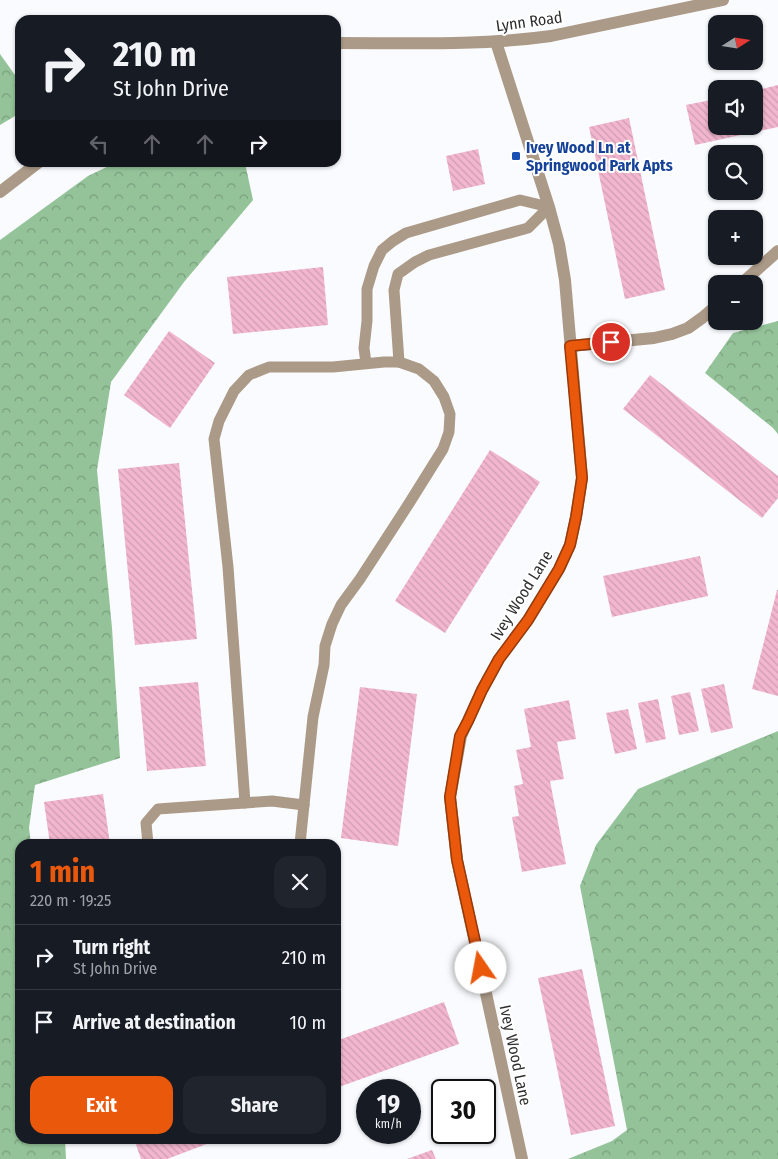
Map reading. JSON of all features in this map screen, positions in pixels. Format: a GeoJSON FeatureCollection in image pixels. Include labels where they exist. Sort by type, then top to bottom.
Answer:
{"type":"FeatureCollection","features":[{"type":"Feature","properties":{"kind":"street","name":"Lynn Road"},"geometry":{"type":"LineString","coordinates":[[341,43],[470,44],[551,36],[723,0]]}},
{"type":"Feature","properties":{"kind":"street","name":"Ivey Wood Lane"},"geometry":{"type":"LineString","coordinates":[[496,42],[559,244],[565,280],[582,478],[570,545],[559,569],[528,620],[499,659],[460,736],[450,797],[457,860],[522,1159]]}},
{"type":"Feature","properties":{"kind":"street"},"geometry":{"type":"LineString","coordinates":[[0,192],[32,167]]}},
{"type":"Feature","properties":{"kind":"street"},"geometry":{"type":"LineString","coordinates":[[751,275],[778,251]]}},
{"type":"Feature","properties":{"kind":"street"},"geometry":{"type":"LineString","coordinates":[[570,346],[654,338],[672,334],[688,328],[708,313]]}},
{"type":"Feature","properties":{"kind":"lane"},"geometry":{"type":"LineString","coordinates":[[366,364],[364,348],[367,321],[367,290],[374,266],[382,250],[406,233],[520,200],[549,207]]}},
{"type":"Feature","properties":{"kind":"lane"},"geometry":{"type":"LineString","coordinates":[[399,362],[394,290],[398,274],[429,255],[528,228],[549,207]]}},
{"type":"Feature","properties":{"kind":"lane"},"geometry":{"type":"LineString","coordinates":[[245,803],[228,567],[214,439],[219,421],[234,391],[249,375],[269,367],[333,367],[399,362],[419,369],[434,381],[444,397],[450,414],[450,432],[443,449],[341,605],[332,624],[325,646],[324,665],[313,717],[301,839]]}},
{"type":"Feature","properties":{"kind":"lane"},"geometry":{"type":"LineString","coordinates":[[148,839],[146,823],[158,809],[272,802],[304,806]]}},
{"type":"Feature","properties":{"kind":"green space"},"geometry":{"type":"Polygon","coordinates":[[[0,54],[15,75],[15,116],[0,125],[0,54]]]}},
{"type":"Feature","properties":{"kind":"green space"},"geometry":{"type":"Polygon","coordinates":[[[107,167],[246,167],[253,200],[184,282],[111,382],[97,470],[112,628],[120,758],[35,785],[29,828],[30,839],[15,839],[15,1144],[65,1144],[66,1159],[0,1159],[0,240],[88,176],[107,167]]]}},
{"type":"Feature","properties":{"kind":"green space"},"geometry":{"type":"Polygon","coordinates":[[[778,321],[778,434],[705,373],[733,333],[744,330],[763,330],[763,325],[778,321]]]}},
{"type":"Feature","properties":{"kind":"green space"},"geometry":{"type":"Polygon","coordinates":[[[778,731],[778,1159],[568,1159],[612,1141],[627,1130],[580,886],[596,845],[638,789],[778,731]]]}},
{"type":"Feature","properties":{"kind":"building"},"geometry":{"type":"Polygon","coordinates":[[[778,85],[778,127],[763,130],[763,89],[778,85]]]}},
{"type":"Feature","properties":{"kind":"building"},"geometry":{"type":"Polygon","coordinates":[[[708,101],[708,135],[741,135],[695,145],[686,105],[708,101]]]}},
{"type":"Feature","properties":{"kind":"building"},"geometry":{"type":"Polygon","coordinates":[[[629,118],[665,290],[625,299],[589,127],[629,118]]]}},
{"type":"Feature","properties":{"kind":"building"},"geometry":{"type":"Polygon","coordinates":[[[478,149],[485,184],[453,191],[446,156],[478,149]]]}},
{"type":"Feature","properties":{"kind":"building"},"geometry":{"type":"Polygon","coordinates":[[[323,267],[328,325],[233,334],[227,277],[323,267]]]}},
{"type":"Feature","properties":{"kind":"building"},"geometry":{"type":"Polygon","coordinates":[[[169,331],[215,363],[170,428],[124,395],[169,331]]]}},
{"type":"Feature","properties":{"kind":"building"},"geometry":{"type":"Polygon","coordinates":[[[650,375],[778,476],[778,498],[762,518],[623,409],[650,375]]]}},
{"type":"Feature","properties":{"kind":"building"},"geometry":{"type":"Polygon","coordinates":[[[490,450],[540,482],[445,633],[395,601],[490,450]]]}},
{"type":"Feature","properties":{"kind":"building"},"geometry":{"type":"Polygon","coordinates":[[[179,463],[197,639],[135,645],[118,469],[179,463]]]}},
{"type":"Feature","properties":{"kind":"building"},"geometry":{"type":"Polygon","coordinates":[[[700,556],[708,596],[612,617],[603,576],[700,556]]]}},
{"type":"Feature","properties":{"kind":"building"},"geometry":{"type":"Polygon","coordinates":[[[778,590],[778,696],[752,689],[778,590]]]}},
{"type":"Feature","properties":{"kind":"building"},"geometry":{"type":"Polygon","coordinates":[[[198,682],[206,766],[147,771],[139,687],[198,682]]]}},
{"type":"Feature","properties":{"kind":"building"},"geometry":{"type":"Polygon","coordinates":[[[724,684],[733,728],[711,733],[701,689],[724,684]]]}},
{"type":"Feature","properties":{"kind":"building"},"geometry":{"type":"Polygon","coordinates":[[[360,687],[417,694],[398,846],[341,838],[360,687]]]}},
{"type":"Feature","properties":{"kind":"building"},"geometry":{"type":"Polygon","coordinates":[[[690,692],[699,731],[679,735],[671,696],[690,692]]]}},
{"type":"Feature","properties":{"kind":"building"},"geometry":{"type":"Polygon","coordinates":[[[658,699],[666,739],[646,743],[638,703],[658,699]]]}},
{"type":"Feature","properties":{"kind":"building"},"geometry":{"type":"Polygon","coordinates":[[[569,700],[576,739],[557,742],[564,779],[550,781],[566,864],[522,872],[512,817],[519,816],[514,786],[523,784],[516,750],[531,747],[524,709],[569,700]]]}},
{"type":"Feature","properties":{"kind":"building"},"geometry":{"type":"Polygon","coordinates":[[[628,709],[637,749],[615,754],[606,713],[628,709]]]}},
{"type":"Feature","properties":{"kind":"building"},"geometry":{"type":"Polygon","coordinates":[[[103,794],[109,839],[49,839],[44,802],[103,794]]]}},
{"type":"Feature","properties":{"kind":"building"},"geometry":{"type":"Polygon","coordinates":[[[582,969],[615,1126],[571,1135],[538,978],[582,969]]]}},
{"type":"Feature","properties":{"kind":"building"},"geometry":{"type":"Polygon","coordinates":[[[444,1002],[459,1044],[361,1079],[356,1079],[356,1081],[341,1086],[341,1039],[444,1002]]]}},
{"type":"Feature","properties":{"kind":"building"},"geometry":{"type":"Polygon","coordinates":[[[136,1144],[207,1144],[167,1159],[141,1159],[136,1144]]]}},
{"type":"Feature","properties":{"kind":"building"},"geometry":{"type":"Polygon","coordinates":[[[432,1150],[436,1159],[407,1159],[432,1150]]]}},
{"type":"Feature","properties":{"kind":"place","name":"Ivey Wood Ln at Springwood Park Apts"},"geometry":{"type":"Point","coordinates":[516,156]}},
{"type":"Feature","properties":{"kind":"route"},"geometry":{"type":"LineString","coordinates":[[481,968],[457,860],[450,797],[460,736],[499,659],[528,620],[559,569],[570,545],[582,478],[570,346],[611,342]]}}]}
